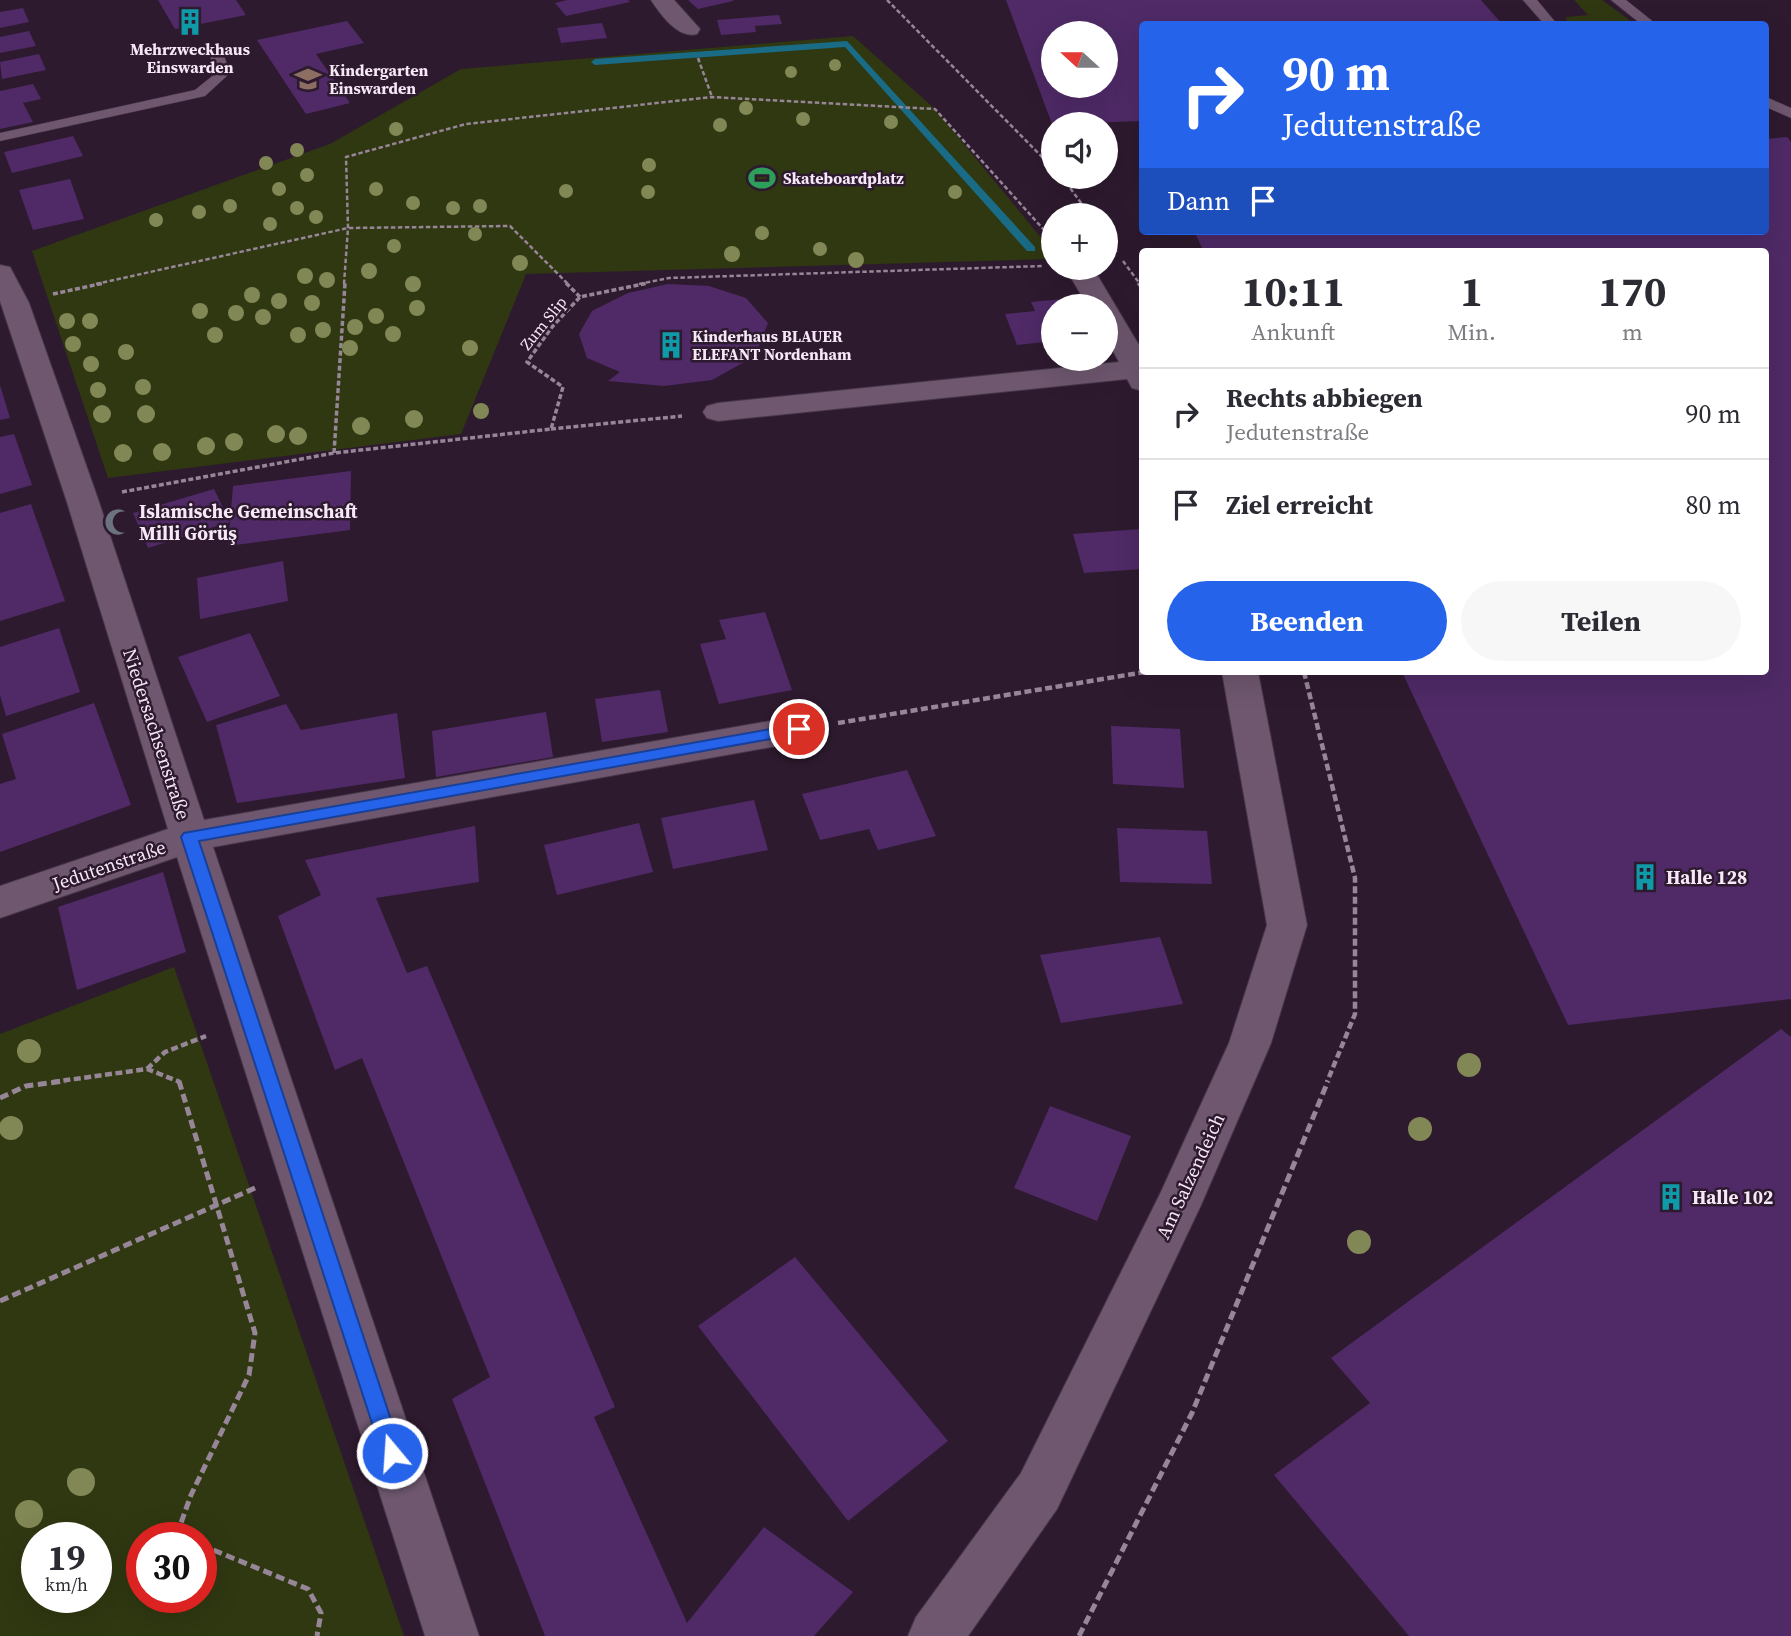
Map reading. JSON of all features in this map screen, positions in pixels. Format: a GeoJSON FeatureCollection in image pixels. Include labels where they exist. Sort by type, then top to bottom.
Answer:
{"type":"FeatureCollection","features":[{"type":"Feature","properties":{"kind":"street"},"geometry":{"type":"LineString","coordinates":[[662,0],[689,29]]}},
{"type":"Feature","properties":{"kind":"street","name":"Niedersachsenstraße"},"geometry":{"type":"LineString","coordinates":[[7,288],[82,499],[452,1636]]}},
{"type":"Feature","properties":{"kind":"street"},"geometry":{"type":"LineString","coordinates":[[1118,335],[1139,374]]}},
{"type":"Feature","properties":{"kind":"street"},"geometry":{"type":"LineString","coordinates":[[718,412],[1139,376]]}},
{"type":"Feature","properties":{"kind":"street","name":"Am Salzendeich"},"geometry":{"type":"LineString","coordinates":[[935,1636],[1040,1491],[1178,1205],[1254,1030],[1287,925],[1241,675]]}},
{"type":"Feature","properties":{"kind":"street","name":"Jedutenstraße"},"geometry":{"type":"LineString","coordinates":[[0,902],[190,837],[799,729]]}},
{"type":"Feature","properties":{"kind":"lane"},"geometry":{"type":"LineString","coordinates":[[1531,0],[1548,21]]}},
{"type":"Feature","properties":{"kind":"lane"},"geometry":{"type":"LineString","coordinates":[[1618,0],[1645,21]]}},
{"type":"Feature","properties":{"kind":"lane"},"geometry":{"type":"LineString","coordinates":[[0,137],[200,93],[216,82],[223,73],[216,53]]}},
{"type":"Feature","properties":{"kind":"lane"},"geometry":{"type":"LineString","coordinates":[[1769,103],[1791,114]]}},
{"type":"Feature","properties":{"kind":"path"},"geometry":{"type":"LineString","coordinates":[[887,0],[1041,156]]}},
{"type":"Feature","properties":{"kind":"path"},"geometry":{"type":"LineString","coordinates":[[698,58],[712,97]]}},
{"type":"Feature","properties":{"kind":"path"},"geometry":{"type":"LineString","coordinates":[[334,453],[348,228],[346,157],[466,124],[712,97],[935,109],[1041,227]]}},
{"type":"Feature","properties":{"kind":"path"},"geometry":{"type":"LineString","coordinates":[[7,288],[348,228],[510,226],[580,297]]}},
{"type":"Feature","properties":{"kind":"path","name":"Zum Slip"},"geometry":{"type":"LineString","coordinates":[[551,429],[563,387],[527,362],[552,327],[580,297],[669,278],[1041,265]]}},
{"type":"Feature","properties":{"kind":"path"},"geometry":{"type":"LineString","coordinates":[[82,499],[334,453],[718,412]]}},
{"type":"Feature","properties":{"kind":"path"},"geometry":{"type":"LineString","coordinates":[[799,729],[1139,673]]}},
{"type":"Feature","properties":{"kind":"path"},"geometry":{"type":"LineString","coordinates":[[1079,1636],[1192,1413],[1355,1014],[1355,878],[1305,675]]}},
{"type":"Feature","properties":{"kind":"path"},"geometry":{"type":"LineString","coordinates":[[147,1069],[164,1052],[250,1019]]}},
{"type":"Feature","properties":{"kind":"path"},"geometry":{"type":"LineString","coordinates":[[0,1098],[26,1086],[147,1069],[180,1081],[255,1333],[249,1375],[191,1495],[181,1522]]}},
{"type":"Feature","properties":{"kind":"path"},"geometry":{"type":"LineString","coordinates":[[0,1301],[299,1169]]}},
{"type":"Feature","properties":{"kind":"path"},"geometry":{"type":"LineString","coordinates":[[217,1551],[308,1588],[321,1613],[317,1636]]}},
{"type":"Feature","properties":{"kind":"green space"},"geometry":{"type":"Polygon","coordinates":[[[1574,0],[1602,0],[1631,21],[1567,21],[1566,17],[1588,15],[1574,0]]]}},
{"type":"Feature","properties":{"kind":"green space"},"geometry":{"type":"Polygon","coordinates":[[[853,36],[935,109],[1041,237],[1041,259],[526,274],[461,434],[108,478],[32,251],[330,144],[461,69],[853,36]]]}},
{"type":"Feature","properties":{"kind":"green space"},"geometry":{"type":"Polygon","coordinates":[[[174,967],[404,1636],[0,1636],[0,1034],[174,967]]]}},
{"type":"Feature","properties":{"kind":"building","name":"Mehrzweckhaus Einswarden"},"geometry":{"type":"Polygon","coordinates":[[[158,0],[236,0],[246,15],[175,29],[158,0]]]}},
{"type":"Feature","properties":{"kind":"building"},"geometry":{"type":"Polygon","coordinates":[[[567,0],[630,2],[566,16],[555,3],[567,0]]]}},
{"type":"Feature","properties":{"kind":"building"},"geometry":{"type":"Polygon","coordinates":[[[688,0],[733,0],[733,1],[698,9],[688,0]]]}},
{"type":"Feature","properties":{"kind":"building"},"geometry":{"type":"Polygon","coordinates":[[[1006,0],[1481,0],[1499,21],[1139,21],[1139,121],[1118,122],[1118,112],[1048,112],[1042,98],[1118,98],[1118,21],[1041,21],[1041,94],[1006,0]]]}},
{"type":"Feature","properties":{"kind":"building"},"geometry":{"type":"Polygon","coordinates":[[[23,8],[29,22],[0,28],[0,12],[23,8]]]}},
{"type":"Feature","properties":{"kind":"building"},"geometry":{"type":"Polygon","coordinates":[[[779,15],[782,24],[755,26],[756,32],[721,35],[717,20],[779,15]]]}},
{"type":"Feature","properties":{"kind":"building","name":"Kindergarten Einswarden"},"geometry":{"type":"Polygon","coordinates":[[[347,21],[364,43],[316,54],[350,103],[306,114],[257,40],[347,21]]]}},
{"type":"Feature","properties":{"kind":"building"},"geometry":{"type":"Polygon","coordinates":[[[602,23],[607,38],[561,43],[557,28],[602,23]]]}},
{"type":"Feature","properties":{"kind":"building"},"geometry":{"type":"Polygon","coordinates":[[[29,31],[36,46],[0,53],[0,37],[29,31]]]}},
{"type":"Feature","properties":{"kind":"building"},"geometry":{"type":"Polygon","coordinates":[[[39,54],[46,70],[2,79],[0,62],[39,54]]]}},
{"type":"Feature","properties":{"kind":"building"},"geometry":{"type":"Polygon","coordinates":[[[33,84],[41,99],[23,103],[33,122],[0,129],[0,91],[33,84]]]}},
{"type":"Feature","properties":{"kind":"building"},"geometry":{"type":"Polygon","coordinates":[[[73,136],[83,156],[12,173],[4,152],[73,136]]]}},
{"type":"Feature","properties":{"kind":"building","name":"Halle 128"},"geometry":{"type":"Polygon","coordinates":[[[1787,137],[1791,142],[1791,999],[1568,1025],[1403,675],[1769,675],[1769,248],[1202,248],[1196,235],[1769,235],[1769,139],[1787,137]]]}},
{"type":"Feature","properties":{"kind":"building"},"geometry":{"type":"Polygon","coordinates":[[[70,179],[84,219],[33,230],[19,190],[70,179]]]}},
{"type":"Feature","properties":{"kind":"building","name":"Kinderhaus BLAUER ELEFANT Nordenham"},"geometry":{"type":"Polygon","coordinates":[[[668,284],[709,286],[746,298],[768,323],[755,356],[712,380],[664,386],[608,381],[620,372],[587,358],[579,334],[592,311],[628,293],[668,284]]]}},
{"type":"Feature","properties":{"kind":"building"},"geometry":{"type":"Polygon","coordinates":[[[1041,301],[1041,342],[1017,345],[1005,314],[1035,311],[1031,302],[1041,301]]]}},
{"type":"Feature","properties":{"kind":"building"},"geometry":{"type":"Polygon","coordinates":[[[0,385],[10,418],[0,420],[0,385]]]}},
{"type":"Feature","properties":{"kind":"building"},"geometry":{"type":"Polygon","coordinates":[[[14,434],[32,485],[0,494],[0,437],[14,434]]]}},
{"type":"Feature","properties":{"kind":"building"},"geometry":{"type":"Polygon","coordinates":[[[351,471],[350,530],[228,546],[233,486],[351,471]]]}},
{"type":"Feature","properties":{"kind":"building"},"geometry":{"type":"Polygon","coordinates":[[[214,489],[230,522],[148,548],[133,513],[214,489]]]}},
{"type":"Feature","properties":{"kind":"building"},"geometry":{"type":"Polygon","coordinates":[[[31,504],[65,601],[0,621],[0,513],[31,504]]]}},
{"type":"Feature","properties":{"kind":"building"},"geometry":{"type":"Polygon","coordinates":[[[1139,529],[1139,569],[1084,573],[1073,534],[1139,529]]]}},
{"type":"Feature","properties":{"kind":"building"},"geometry":{"type":"Polygon","coordinates":[[[283,561],[288,601],[200,619],[197,578],[283,561]]]}},
{"type":"Feature","properties":{"kind":"building"},"geometry":{"type":"Polygon","coordinates":[[[765,612],[792,690],[719,704],[700,644],[726,639],[719,620],[765,612]]]}},
{"type":"Feature","properties":{"kind":"building"},"geometry":{"type":"Polygon","coordinates":[[[59,628],[80,692],[6,716],[0,695],[0,647],[59,628]]]}},
{"type":"Feature","properties":{"kind":"building"},"geometry":{"type":"Polygon","coordinates":[[[250,633],[280,696],[207,722],[178,657],[250,633]]]}},
{"type":"Feature","properties":{"kind":"building"},"geometry":{"type":"Polygon","coordinates":[[[660,690],[668,732],[602,742],[595,699],[660,690]]]}},
{"type":"Feature","properties":{"kind":"building"},"geometry":{"type":"Polygon","coordinates":[[[94,703],[131,805],[0,852],[0,784],[16,779],[2,734],[94,703]]]}},
{"type":"Feature","properties":{"kind":"building"},"geometry":{"type":"Polygon","coordinates":[[[286,704],[301,730],[397,713],[405,778],[237,803],[216,725],[286,704]]]}},
{"type":"Feature","properties":{"kind":"building"},"geometry":{"type":"Polygon","coordinates":[[[546,712],[553,757],[436,777],[432,731],[546,712]]]}},
{"type":"Feature","properties":{"kind":"building"},"geometry":{"type":"Polygon","coordinates":[[[1111,726],[1180,729],[1184,788],[1113,784],[1111,726]]]}},
{"type":"Feature","properties":{"kind":"building"},"geometry":{"type":"Polygon","coordinates":[[[907,770],[936,836],[878,850],[869,829],[820,840],[802,794],[907,770]]]}},
{"type":"Feature","properties":{"kind":"building"},"geometry":{"type":"Polygon","coordinates":[[[754,800],[768,850],[673,869],[661,818],[754,800]]]}},
{"type":"Feature","properties":{"kind":"building"},"geometry":{"type":"Polygon","coordinates":[[[639,823],[653,872],[557,895],[544,845],[639,823]]]}},
{"type":"Feature","properties":{"kind":"building"},"geometry":{"type":"Polygon","coordinates":[[[475,826],[479,882],[376,898],[407,973],[427,966],[615,1407],[594,1417],[687,1623],[764,1527],[853,1592],[814,1636],[545,1636],[452,1399],[490,1377],[362,1058],[335,1070],[278,916],[321,895],[305,860],[475,826]]]}},
{"type":"Feature","properties":{"kind":"building"},"geometry":{"type":"Polygon","coordinates":[[[1117,828],[1207,831],[1212,884],[1120,882],[1117,828]]]}},
{"type":"Feature","properties":{"kind":"building"},"geometry":{"type":"Polygon","coordinates":[[[163,872],[186,952],[77,990],[58,907],[163,872]]]}},
{"type":"Feature","properties":{"kind":"building"},"geometry":{"type":"Polygon","coordinates":[[[1160,937],[1183,1004],[1061,1023],[1040,955],[1160,937]]]}},
{"type":"Feature","properties":{"kind":"building","name":"Halle 102"},"geometry":{"type":"Polygon","coordinates":[[[1781,1029],[1791,1037],[1791,1636],[1409,1636],[1274,1475],[1370,1403],[1331,1358],[1781,1029]]]}},
{"type":"Feature","properties":{"kind":"building"},"geometry":{"type":"Polygon","coordinates":[[[1050,1106],[1131,1136],[1097,1221],[1014,1188],[1050,1106]]]}},
{"type":"Feature","properties":{"kind":"building"},"geometry":{"type":"Polygon","coordinates":[[[795,1257],[948,1441],[848,1521],[698,1326],[795,1257]]]}},
{"type":"Feature","properties":{"kind":"waterway"},"geometry":{"type":"LineString","coordinates":[[595,62],[847,44],[1031,249]]}},
{"type":"Feature","properties":{"kind":"place","name":"Mehrzweckhaus Einswarden"},"geometry":{"type":"Point","coordinates":[190,22]}},
{"type":"Feature","properties":{"kind":"place","name":"Kindergarten Einswarden"},"geometry":{"type":"Point","coordinates":[308,79]}},
{"type":"Feature","properties":{"kind":"place","name":"Skateboardplatz"},"geometry":{"type":"Point","coordinates":[762,178]}},
{"type":"Feature","properties":{"kind":"place","name":"Kinderhaus BLAUER ELEFANT Nordenham"},"geometry":{"type":"Point","coordinates":[671,345]}},
{"type":"Feature","properties":{"kind":"place","name":"Islamische Gemeinschaft Milli Görüş"},"geometry":{"type":"Point","coordinates":[118,522]}},
{"type":"Feature","properties":{"kind":"place","name":"Halle 128"},"geometry":{"type":"Point","coordinates":[1645,877]}},
{"type":"Feature","properties":{"kind":"place","name":"Halle 102"},"geometry":{"type":"Point","coordinates":[1671,1197]}},
{"type":"Feature","properties":{"kind":"route"},"geometry":{"type":"LineString","coordinates":[[392,1453],[190,837],[799,729]]}}]}
